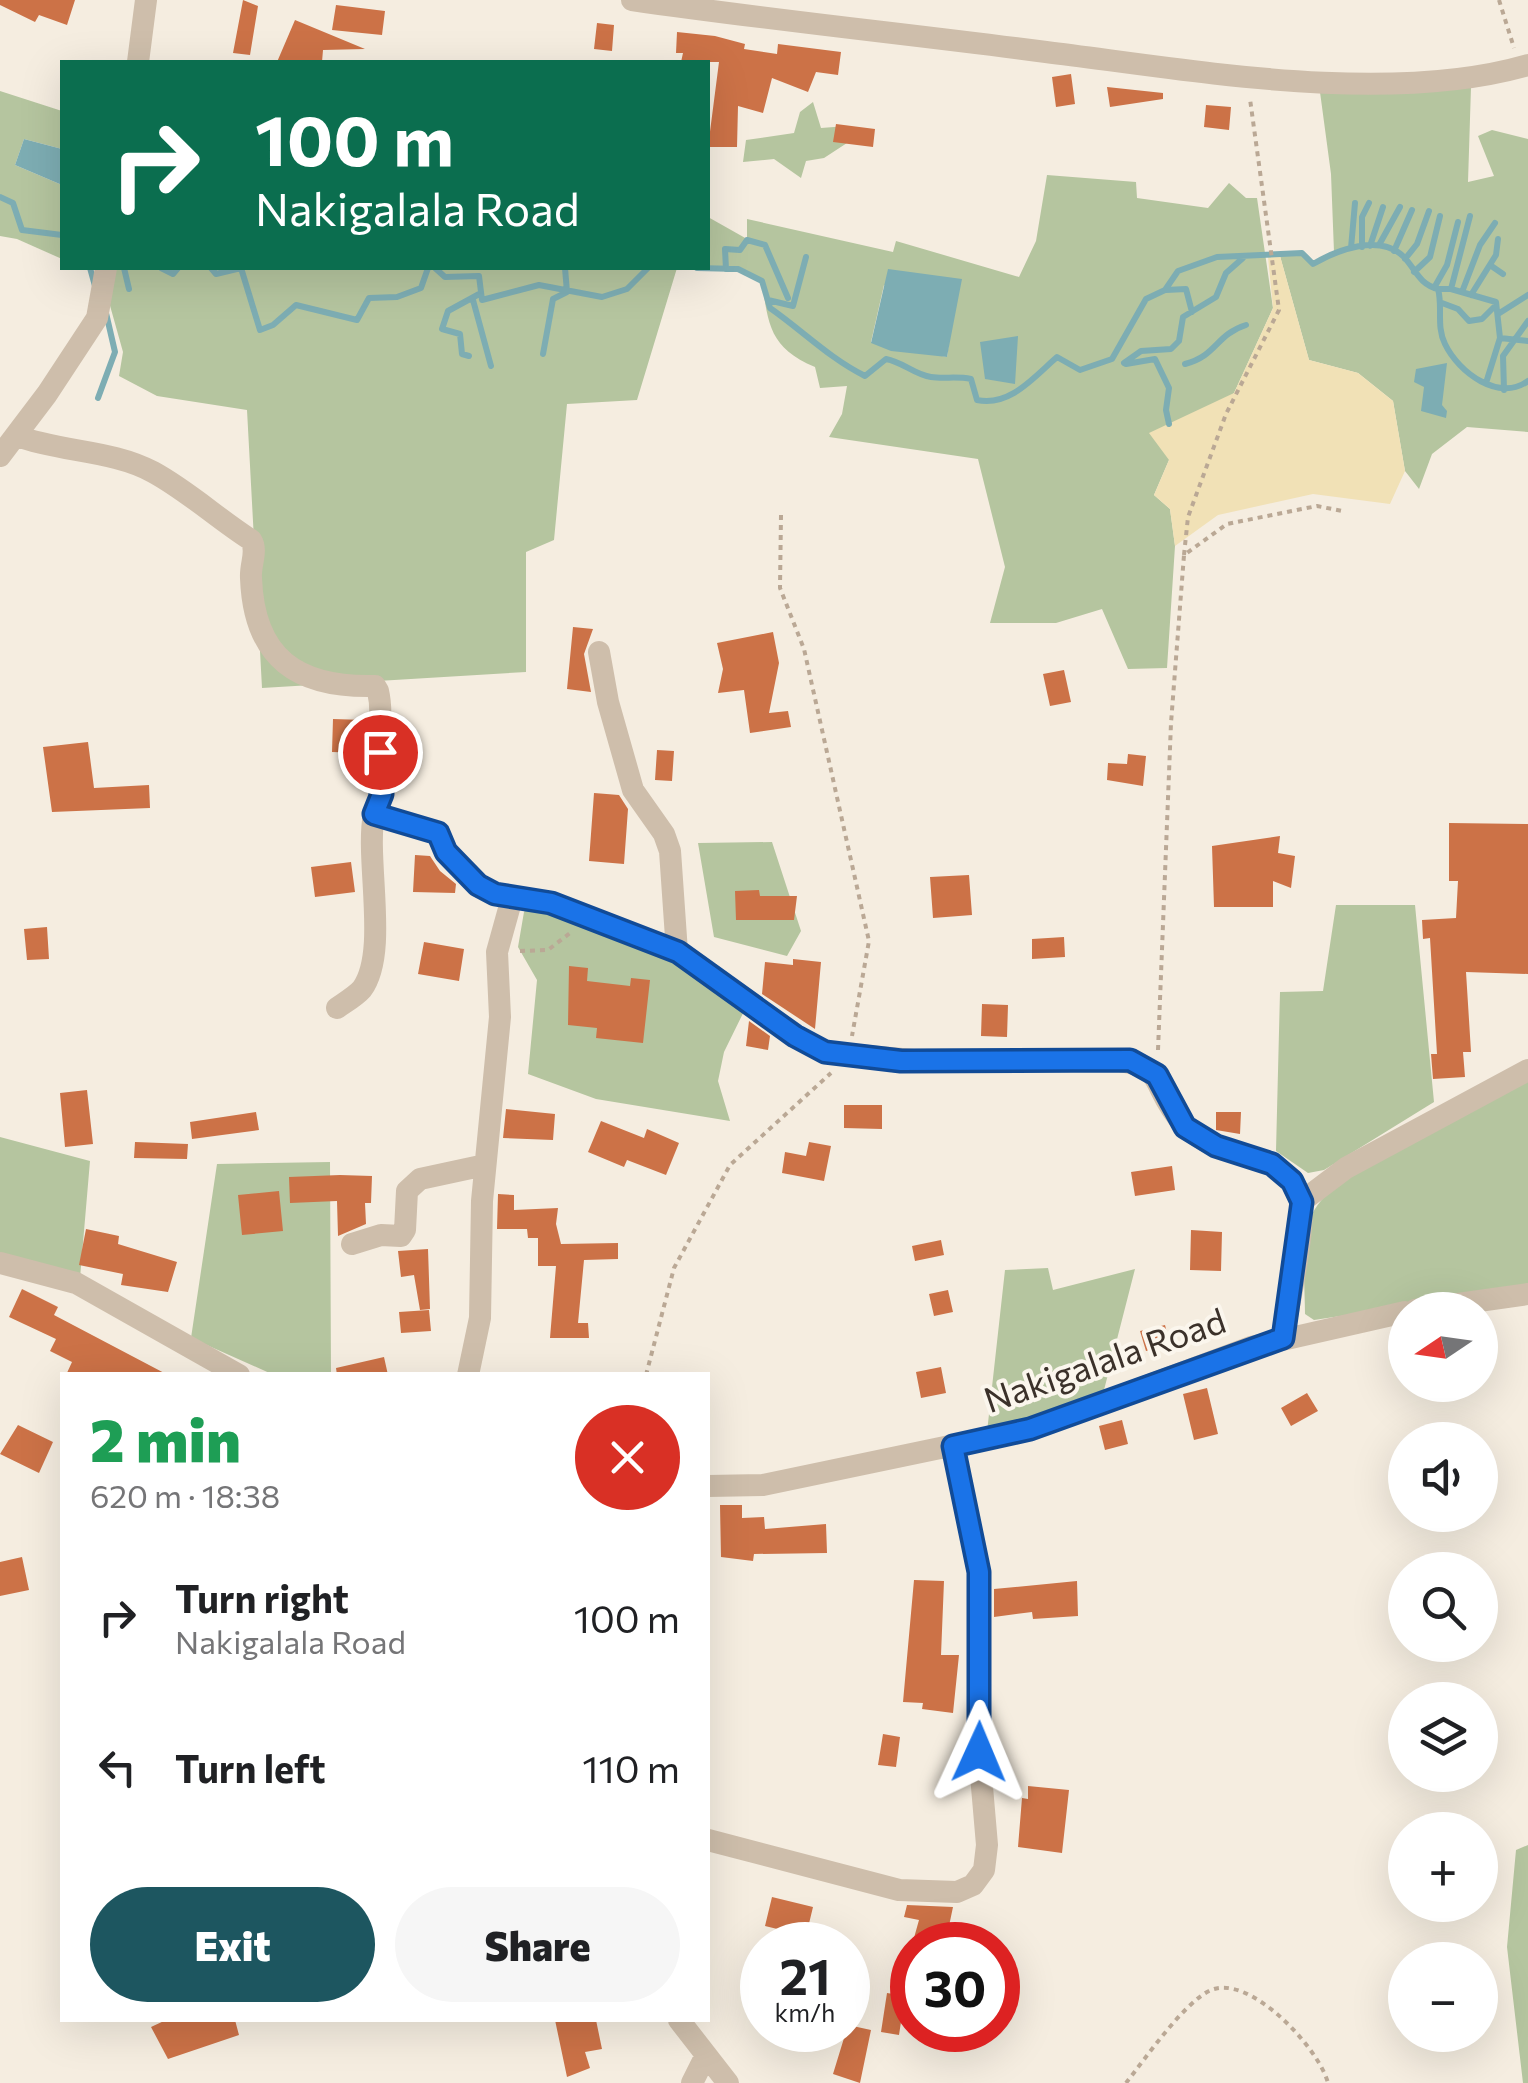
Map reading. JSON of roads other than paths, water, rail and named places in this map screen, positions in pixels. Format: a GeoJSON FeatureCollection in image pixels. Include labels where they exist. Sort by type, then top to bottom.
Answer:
{"type":"FeatureCollection","features":[{"type":"Feature","properties":{"kind":"street"},"geometry":{"type":"LineString","coordinates":[[138,60],[146,0]]}},
{"type":"Feature","properties":{"kind":"street"},"geometry":{"type":"LineString","coordinates":[[632,0],[778,21],[1346,83],[1410,83],[1490,75],[1524,66]]}},
{"type":"Feature","properties":{"kind":"street"},"geometry":{"type":"LineString","coordinates":[[0,456],[97,318],[106,270]]}},
{"type":"Feature","properties":{"kind":"street"},"geometry":{"type":"LineString","coordinates":[[16,436],[48,447],[128,462],[152,472],[251,540],[256,547],[250,580],[256,611],[264,643],[277,659],[318,681],[346,687],[376,686],[382,707],[376,778],[382,794],[374,814],[376,930],[362,988],[337,1008]]}},
{"type":"Feature","properties":{"kind":"street"},"geometry":{"type":"LineString","coordinates":[[599,652],[608,702],[633,790],[664,834],[670,851],[678,952]]}},
{"type":"Feature","properties":{"kind":"street"},"geometry":{"type":"LineString","coordinates":[[374,814],[438,833],[446,852],[478,885],[512,898],[551,903],[678,952],[795,1036],[825,1052],[909,1061],[1130,1060],[1157,1075],[1185,1127],[1216,1146],[1272,1164],[1292,1181],[1302,1202],[1283,1338]]}},
{"type":"Feature","properties":{"kind":"street"},"geometry":{"type":"LineString","coordinates":[[469,1372],[480,1318],[485,1166],[500,1017],[497,952],[512,898]]}},
{"type":"Feature","properties":{"kind":"street"},"geometry":{"type":"LineString","coordinates":[[1302,1202],[1346,1168],[1528,1070]]}},
{"type":"Feature","properties":{"kind":"street"},"geometry":{"type":"LineString","coordinates":[[352,1244],[380,1235],[401,1236],[406,1230],[407,1191],[420,1178],[485,1166]]}},
{"type":"Feature","properties":{"kind":"street"},"geometry":{"type":"LineString","coordinates":[[0,1262],[76,1283],[234,1372]]}},
{"type":"Feature","properties":{"kind":"street"},"geometry":{"type":"LineString","coordinates":[[1498,1298],[1528,1294]]}},
{"type":"Feature","properties":{"kind":"street","name":"Nakigalala Road"},"geometry":{"type":"LineString","coordinates":[[710,1486],[763,1485],[1030,1429],[1283,1338],[1388,1316]]}},
{"type":"Feature","properties":{"kind":"street"},"geometry":{"type":"LineString","coordinates":[[710,1841],[899,1890],[957,1892],[973,1886],[984,1870],[987,1845],[979,1752],[979,1572],[953,1446]]}},
{"type":"Feature","properties":{"kind":"street"},"geometry":{"type":"LineString","coordinates":[[680,2022],[728,2083]]}},
{"type":"Feature","properties":{"kind":"street"},"geometry":{"type":"LineString","coordinates":[[692,2083],[704,2056]]}},
{"type":"Feature","properties":{"kind":"water"},"geometry":{"type":"Polygon","coordinates":[[[24,139],[60,148],[60,184],[15,165],[24,139]]]}},
{"type":"Feature","properties":{"kind":"water"},"geometry":{"type":"Polygon","coordinates":[[[888,269],[962,279],[947,357],[891,351],[871,343],[888,269]]]}},
{"type":"Feature","properties":{"kind":"water"},"geometry":{"type":"Polygon","coordinates":[[[1018,336],[1015,384],[985,379],[980,342],[1018,336]]]}},
{"type":"Feature","properties":{"kind":"water"},"geometry":{"type":"Polygon","coordinates":[[[1447,363],[1442,405],[1447,411],[1446,418],[1421,411],[1424,387],[1414,382],[1416,369],[1447,363]]]}},
{"type":"Feature","properties":{"kind":"waterway"},"geometry":{"type":"LineString","coordinates":[[0,197],[13,203],[22,230],[60,235]]}},
{"type":"Feature","properties":{"kind":"waterway"},"geometry":{"type":"LineString","coordinates":[[1351,248],[1355,203]]}},
{"type":"Feature","properties":{"kind":"waterway"},"geometry":{"type":"LineString","coordinates":[[1362,247],[1362,217],[1369,203]]}},
{"type":"Feature","properties":{"kind":"waterway"},"geometry":{"type":"LineString","coordinates":[[1370,246],[1383,207]]}},
{"type":"Feature","properties":{"kind":"waterway"},"geometry":{"type":"LineString","coordinates":[[1379,245],[1400,207]]}},
{"type":"Feature","properties":{"kind":"waterway"},"geometry":{"type":"LineString","coordinates":[[1394,251],[1412,210]]}},
{"type":"Feature","properties":{"kind":"waterway"},"geometry":{"type":"LineString","coordinates":[[1405,259],[1417,244],[1429,211]]}},
{"type":"Feature","properties":{"kind":"waterway"},"geometry":{"type":"LineString","coordinates":[[1414,272],[1430,257],[1440,216]]}},
{"type":"Feature","properties":{"kind":"waterway"},"geometry":{"type":"LineString","coordinates":[[1451,289],[1470,216]]}},
{"type":"Feature","properties":{"kind":"waterway"},"geometry":{"type":"LineString","coordinates":[[1434,288],[1447,265],[1458,222]]}},
{"type":"Feature","properties":{"kind":"waterway"},"geometry":{"type":"LineString","coordinates":[[1462,292],[1480,245],[1495,223]]}},
{"type":"Feature","properties":{"kind":"waterway"},"geometry":{"type":"LineString","coordinates":[[1471,295],[1496,255],[1498,239]]}},
{"type":"Feature","properties":{"kind":"waterway"},"geometry":{"type":"LineString","coordinates":[[726,269],[725,249],[740,250],[747,240],[765,245],[788,298]]}},
{"type":"Feature","properties":{"kind":"waterway"},"geometry":{"type":"LineString","coordinates":[[710,268],[738,269],[762,281],[770,308],[865,376],[886,359],[925,376],[971,379],[977,400],[989,401],[1021,389],[1057,357],[1080,370],[1112,359],[1146,299],[1165,290],[1178,271],[1217,257],[1302,253],[1313,264],[1346,249],[1383,246],[1404,257],[1422,280],[1438,289],[1442,337],[1460,365],[1493,386],[1517,387],[1528,381]]}},
{"type":"Feature","properties":{"kind":"waterway"},"geometry":{"type":"LineString","coordinates":[[768,300],[793,306],[806,257]]}},
{"type":"Feature","properties":{"kind":"waterway"},"geometry":{"type":"LineString","coordinates":[[1124,363],[1141,351],[1171,349],[1179,341],[1183,317],[1216,297],[1226,273],[1243,258]]}},
{"type":"Feature","properties":{"kind":"waterway"},"geometry":{"type":"LineString","coordinates":[[1490,265],[1503,274]]}},
{"type":"Feature","properties":{"kind":"waterway"},"geometry":{"type":"LineString","coordinates":[[91,270],[95,286]]}},
{"type":"Feature","properties":{"kind":"waterway"},"geometry":{"type":"LineString","coordinates":[[124,270],[129,289]]}},
{"type":"Feature","properties":{"kind":"waterway"},"geometry":{"type":"LineString","coordinates":[[165,270],[173,274],[176,270]]}},
{"type":"Feature","properties":{"kind":"waterway"},"geometry":{"type":"LineString","coordinates":[[213,270],[216,274],[233,270]]}},
{"type":"Feature","properties":{"kind":"waterway"},"geometry":{"type":"LineString","coordinates":[[242,270],[260,330],[273,325],[296,305],[357,320],[369,298],[397,297],[421,288],[427,270]]}},
{"type":"Feature","properties":{"kind":"waterway"},"geometry":{"type":"LineString","coordinates":[[437,270],[445,277],[479,276],[482,300],[539,285],[602,297],[627,289],[646,270]]}},
{"type":"Feature","properties":{"kind":"waterway"},"geometry":{"type":"LineString","coordinates":[[543,354],[553,299],[567,292],[565,270]]}},
{"type":"Feature","properties":{"kind":"waterway"},"geometry":{"type":"LineString","coordinates":[[1166,290],[1186,289],[1192,312]]}},
{"type":"Feature","properties":{"kind":"waterway"},"geometry":{"type":"LineString","coordinates":[[1438,289],[1496,302],[1500,338]]}},
{"type":"Feature","properties":{"kind":"waterway"},"geometry":{"type":"LineString","coordinates":[[469,356],[462,354],[460,334],[442,329],[448,311],[481,293]]}},
{"type":"Feature","properties":{"kind":"waterway"},"geometry":{"type":"LineString","coordinates":[[1498,314],[1528,295]]}},
{"type":"Feature","properties":{"kind":"waterway"},"geometry":{"type":"LineString","coordinates":[[473,300],[491,366]]}},
{"type":"Feature","properties":{"kind":"waterway"},"geometry":{"type":"LineString","coordinates":[[1442,303],[1458,309],[1469,321],[1482,319],[1495,306]]}},
{"type":"Feature","properties":{"kind":"waterway"},"geometry":{"type":"LineString","coordinates":[[98,398],[115,352],[106,313]]}},
{"type":"Feature","properties":{"kind":"waterway"},"geometry":{"type":"LineString","coordinates":[[1504,390],[1503,356],[1528,321]]}},
{"type":"Feature","properties":{"kind":"waterway"},"geometry":{"type":"LineString","coordinates":[[1185,364],[1204,356],[1228,334],[1246,325]]}},
{"type":"Feature","properties":{"kind":"waterway"},"geometry":{"type":"LineString","coordinates":[[1486,383],[1500,338],[1528,341]]}},
{"type":"Feature","properties":{"kind":"waterway"},"geometry":{"type":"LineString","coordinates":[[1126,364],[1155,359],[1169,388],[1169,424]]}}]}
